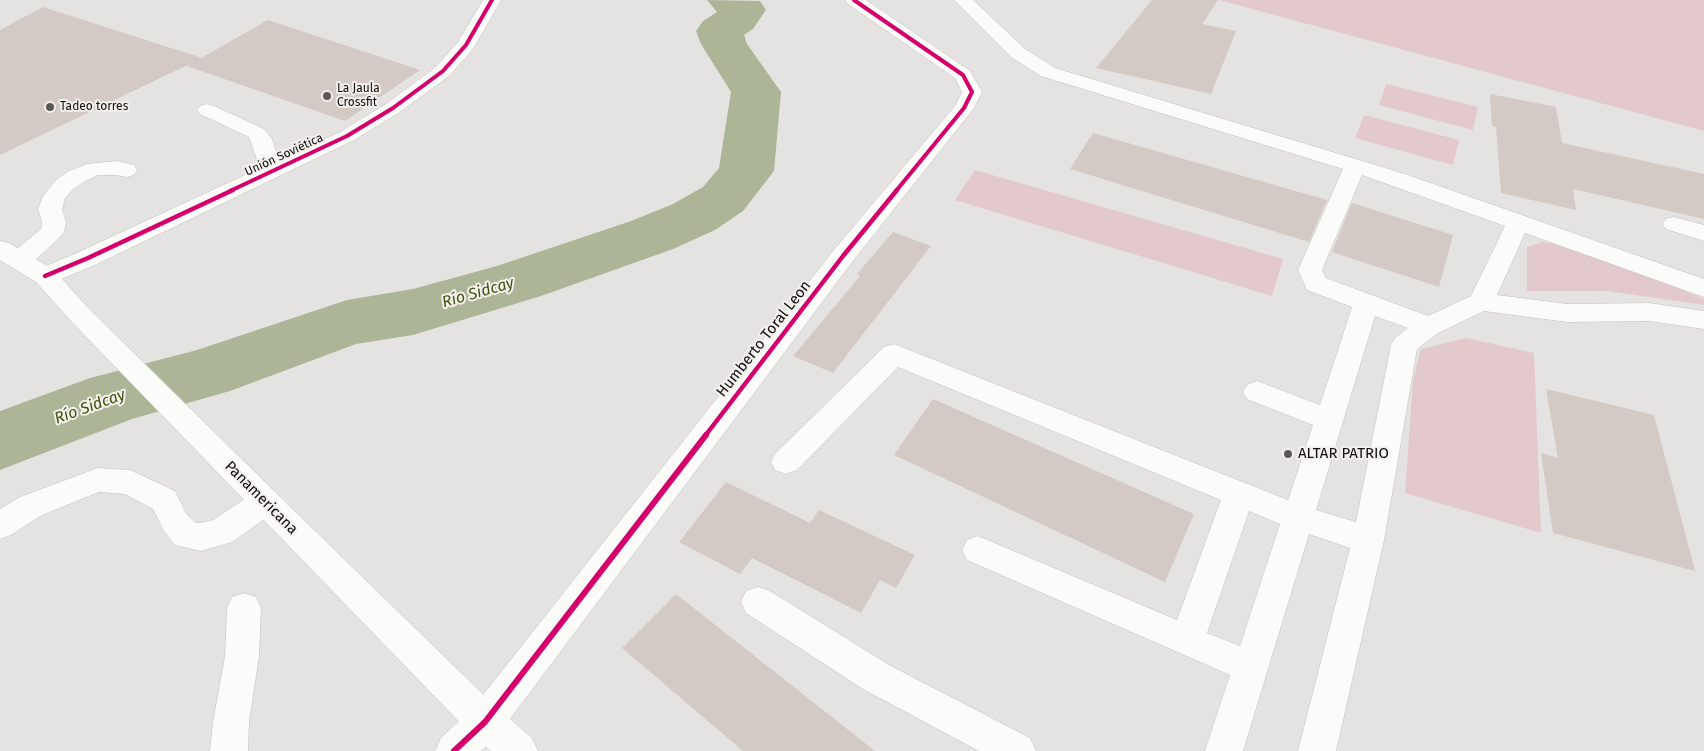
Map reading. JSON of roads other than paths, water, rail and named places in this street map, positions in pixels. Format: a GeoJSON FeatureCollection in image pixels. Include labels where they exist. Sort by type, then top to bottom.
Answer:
{"type":"FeatureCollection","features":[{"type":"Feature","properties":{"kind":"street","name":"Unión Soviética"},"geometry":{"type":"LineString","coordinates":[[45,276],[88,258],[347,136],[393,108],[443,71],[466,44],[492,0]]}},
{"type":"Feature","properties":{"kind":"street","name":"Humberto Toral Leon"},"geometry":{"type":"LineString","coordinates":[[485,722],[837,264],[964,108],[972,92],[963,75],[854,0]]}},
{"type":"Feature","properties":{"kind":"street"},"geometry":{"type":"LineString","coordinates":[[963,0],[1018,53],[1048,72],[1355,166],[1519,220],[1704,288]]}},
{"type":"Feature","properties":{"kind":"street"},"geometry":{"type":"LineString","coordinates":[[207,110],[257,133],[261,139],[272,171]]}},
{"type":"Feature","properties":{"kind":"street"},"geometry":{"type":"LineString","coordinates":[[1355,166],[1310,270],[1316,284],[1429,326]]}},
{"type":"Feature","properties":{"kind":"street"},"geometry":{"type":"LineString","coordinates":[[10,255],[52,232],[54,222],[50,209],[54,196],[65,184],[77,176],[95,170],[116,168],[126,170]]}},
{"type":"Feature","properties":{"kind":"street"},"geometry":{"type":"LineString","coordinates":[[1481,302],[1519,220]]}},
{"type":"Feature","properties":{"kind":"street"},"geometry":{"type":"LineString","coordinates":[[1674,224],[1704,233]]}},
{"type":"Feature","properties":{"kind":"street","name":"Panamericana"},"geometry":{"type":"LineString","coordinates":[[10,255],[45,276],[79,314],[234,471],[485,722],[519,751]]}},
{"type":"Feature","properties":{"kind":"street"},"geometry":{"type":"LineString","coordinates":[[1317,751],[1368,540],[1404,345],[1429,326],[1481,302],[1567,313],[1649,312],[1704,320]]}},
{"type":"Feature","properties":{"kind":"street"},"geometry":{"type":"LineString","coordinates":[[1224,751],[1366,304]]}},
{"type":"Feature","properties":{"kind":"street"},"geometry":{"type":"LineString","coordinates":[[786,462],[894,354],[1299,518],[1368,540]]}},
{"type":"Feature","properties":{"kind":"street"},"geometry":{"type":"LineString","coordinates":[[1257,392],[1330,420]]}},
{"type":"Feature","properties":{"kind":"street"},"geometry":{"type":"LineString","coordinates":[[0,526],[30,506],[98,480],[130,482],[164,500],[175,522],[186,535],[201,537],[221,532],[265,502]]}},
{"type":"Feature","properties":{"kind":"street"},"geometry":{"type":"LineString","coordinates":[[1187,641],[1240,494]]}},
{"type":"Feature","properties":{"kind":"street"},"geometry":{"type":"LineString","coordinates":[[978,550],[1251,667]]}},
{"type":"Feature","properties":{"kind":"street"},"geometry":{"type":"LineString","coordinates":[[758,602],[876,677],[1017,751]]}},
{"type":"Feature","properties":{"kind":"street"},"geometry":{"type":"LineString","coordinates":[[230,751],[232,722],[242,656],[244,608]]}},
{"type":"Feature","properties":{"kind":"street"},"geometry":{"type":"LineString","coordinates":[[454,751],[485,722]]}},
{"type":"Feature","properties":{"kind":"waterway","name":"Río Sidcay"},"geometry":{"type":"LineString","coordinates":[[0,441],[115,397],[206,373],[347,323],[413,312],[519,281],[652,235],[694,217],[723,199],[746,171],[756,92],[724,44],[719,31],[737,19],[744,10],[729,0]]}},
{"type":"Feature","properties":{"kind":"place","name":"La Jaula Crossfit"},"geometry":{"type":"Point","coordinates":[327,96]}},
{"type":"Feature","properties":{"kind":"place","name":"Tadeo torres"},"geometry":{"type":"Point","coordinates":[50,107]}},
{"type":"Feature","properties":{"kind":"place","name":"ALTAR PATRIO"},"geometry":{"type":"Point","coordinates":[1288,454]}}]}
